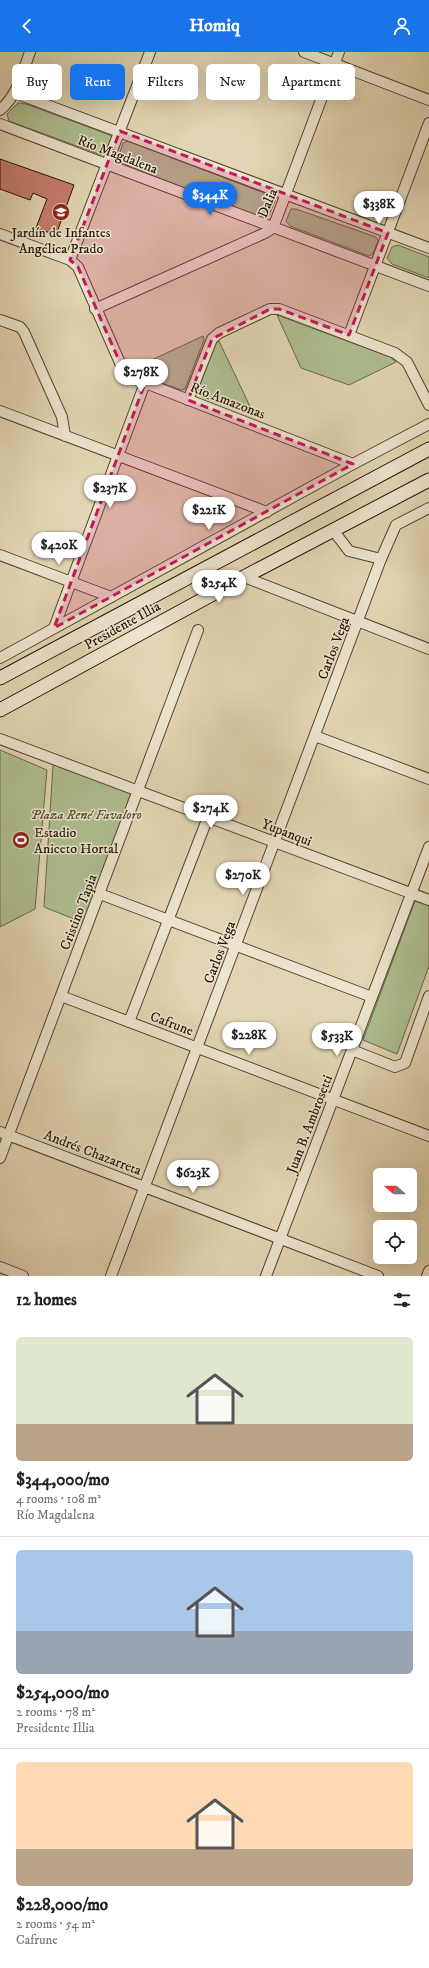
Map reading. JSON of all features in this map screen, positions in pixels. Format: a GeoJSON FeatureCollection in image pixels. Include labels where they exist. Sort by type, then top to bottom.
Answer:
{"type":"FeatureCollection","features":[{"type":"Feature","properties":{"kind":"main road","name":"Presidente Illia"},"geometry":{"type":"LineString","coordinates":[[0,678],[429,449]]}},
{"type":"Feature","properties":{"kind":"main road","name":"Presidente Illia"},"geometry":{"type":"LineString","coordinates":[[0,710],[244,576],[429,480]]}},
{"type":"Feature","properties":{"kind":"street"},"geometry":{"type":"LineString","coordinates":[[26,64],[30,52]]}},
{"type":"Feature","properties":{"kind":"street"},"geometry":{"type":"LineString","coordinates":[[0,234],[70,260],[150,52]]}},
{"type":"Feature","properties":{"kind":"street"},"geometry":{"type":"LineString","coordinates":[[304,52],[334,64]]}},
{"type":"Feature","properties":{"kind":"street","name":"Dalia"},"geometry":{"type":"LineString","coordinates":[[334,64],[339,52]]}},
{"type":"Feature","properties":{"kind":"street"},"geometry":{"type":"LineString","coordinates":[[355,72],[429,100]]}},
{"type":"Feature","properties":{"kind":"street"},"geometry":{"type":"LineString","coordinates":[[0,110],[12,97]]}},
{"type":"Feature","properties":{"kind":"street","name":"Río Magdalena"},"geometry":{"type":"LineString","coordinates":[[34,100],[429,248]]}},
{"type":"Feature","properties":{"kind":"street","name":"Dalia"},"geometry":{"type":"LineString","coordinates":[[96,308],[265,234],[273,228],[321,100]]}},
{"type":"Feature","properties":{"kind":"street"},"geometry":{"type":"LineString","coordinates":[[349,335],[429,123]]}},
{"type":"Feature","properties":{"kind":"street","name":"Río Magdalena"},"geometry":{"type":"LineString","coordinates":[[0,124],[429,286]]}},
{"type":"Feature","properties":{"kind":"street","name":"Río Amazonas"},"geometry":{"type":"LineString","coordinates":[[70,260],[78,267],[124,372],[130,377],[353,464]]}},
{"type":"Feature","properties":{"kind":"street"},"geometry":{"type":"LineString","coordinates":[[188,400],[212,339],[219,333],[270,309],[279,309],[395,353],[403,358],[429,405]]}},
{"type":"Feature","properties":{"kind":"street"},"geometry":{"type":"LineString","coordinates":[[0,320],[20,327],[24,332],[62,417],[65,436]]}},
{"type":"Feature","properties":{"kind":"street"},"geometry":{"type":"LineString","coordinates":[[54,628],[145,382]]}},
{"type":"Feature","properties":{"kind":"street"},"geometry":{"type":"LineString","coordinates":[[1,414],[65,436],[267,512]]}},
{"type":"Feature","properties":{"kind":"street"},"geometry":{"type":"LineString","coordinates":[[0,658],[353,464],[429,424]]}},
{"type":"Feature","properties":{"kind":"street","name":"Carlos Vega"},"geometry":{"type":"LineString","coordinates":[[111,1276],[381,559],[396,525],[429,508]]}},
{"type":"Feature","properties":{"kind":"street"},"geometry":{"type":"LineString","coordinates":[[333,530],[349,551],[381,559]]}},
{"type":"Feature","properties":{"kind":"street"},"geometry":{"type":"LineString","coordinates":[[0,555],[111,597]]}},
{"type":"Feature","properties":{"kind":"street"},"geometry":{"type":"LineString","coordinates":[[244,576],[429,649]]}},
{"type":"Feature","properties":{"kind":"street","name":"Cristino Tapia"},"geometry":{"type":"LineString","coordinates":[[0,1158],[4,1134],[61,996],[198,630]]}},
{"type":"Feature","properties":{"kind":"street"},"geometry":{"type":"LineString","coordinates":[[314,736],[429,779]]}},
{"type":"Feature","properties":{"kind":"street","name":"Yupanqui"},"geometry":{"type":"LineString","coordinates":[[0,739],[429,900]]}},
{"type":"Feature","properties":{"kind":"street"},"geometry":{"type":"LineString","coordinates":[[129,1022],[208,817]]}},
{"type":"Feature","properties":{"kind":"street","name":"Juan B. Ambrosetti"},"geometry":{"type":"LineString","coordinates":[[266,1276],[429,847]]}},
{"type":"Feature","properties":{"kind":"street"},"geometry":{"type":"LineString","coordinates":[[100,894],[372,997]]}},
{"type":"Feature","properties":{"kind":"street","name":"Cafrune"},"geometry":{"type":"LineString","coordinates":[[61,996],[429,1136]]}},
{"type":"Feature","properties":{"kind":"street"},"geometry":{"type":"LineString","coordinates":[[352,1050],[396,1067],[405,1063],[429,996]]}},
{"type":"Feature","properties":{"kind":"street","name":"Andrés Chazarreta"},"geometry":{"type":"LineString","coordinates":[[4,1134],[378,1276]]}},
{"type":"Feature","properties":{"kind":"street"},"geometry":{"type":"LineString","coordinates":[[0,1267],[23,1276]]}},
{"type":"Feature","properties":{"kind":"street"},"geometry":{"type":"LineString","coordinates":[[427,1276],[429,1271]]}},
{"type":"Feature","properties":{"kind":"highlighted area"},"geometry":{"type":"Polygon","coordinates":[[[120,131],[388,233],[349,335],[279,309],[270,309],[212,339],[188,400],[353,464],[54,628],[145,383],[124,372],[78,267],[70,260],[120,131]]]}},
{"type":"Feature","properties":{"kind":"green space"},"geometry":{"type":"Polygon","coordinates":[[[18,103],[26,104],[110,135],[112,138],[106,154],[101,155],[9,121],[7,114],[18,103]]]}},
{"type":"Feature","properties":{"kind":"green space"},"geometry":{"type":"Polygon","coordinates":[[[128,141],[272,196],[275,201],[268,217],[264,219],[121,163],[118,158],[123,143],[128,141]]]}},
{"type":"Feature","properties":{"kind":"green space"},"geometry":{"type":"Polygon","coordinates":[[[291,209],[296,209],[376,237],[378,241],[373,254],[369,256],[290,226],[286,221],[291,209]]]}},
{"type":"Feature","properties":{"kind":"green space"},"geometry":{"type":"Polygon","coordinates":[[[398,245],[429,257],[429,278],[392,264],[387,258],[392,247],[398,245]]]}},
{"type":"Feature","properties":{"kind":"green space"},"geometry":{"type":"Polygon","coordinates":[[[277,315],[390,357],[396,362],[349,385],[301,368],[277,315]]]}},
{"type":"Feature","properties":{"kind":"green space"},"geometry":{"type":"Polygon","coordinates":[[[203,336],[204,340],[185,389],[181,390],[130,370],[203,336]]]}},
{"type":"Feature","properties":{"kind":"green space"},"geometry":{"type":"Polygon","coordinates":[[[219,341],[254,415],[198,394],[197,389],[213,345],[219,341]]]}},
{"type":"Feature","properties":{"kind":"green space","name":"Estadio Aniceto Hortal"},"geometry":{"type":"Polygon","coordinates":[[[0,750],[47,770],[35,909],[0,927],[0,750]]]}},
{"type":"Feature","properties":{"kind":"green space","name":"Plaza René Favaloro"},"geometry":{"type":"Polygon","coordinates":[[[55,761],[134,792],[84,923],[44,907],[53,766],[55,761]]]}},
{"type":"Feature","properties":{"kind":"green space"},"geometry":{"type":"Polygon","coordinates":[[[415,901],[429,906],[429,966],[397,1054],[363,1040],[415,901]]]}},
{"type":"Feature","properties":{"kind":"building"},"geometry":{"type":"Polygon","coordinates":[[[0,159],[74,185],[56,235],[36,228],[47,199],[33,193],[30,200],[0,189],[0,159]]]}},
{"type":"Feature","properties":{"kind":"place","name":"Jardín de Infantes Angélica Prado"},"geometry":{"type":"Point","coordinates":[61,212]}},
{"type":"Feature","properties":{"kind":"place","name":"Estadio Aniceto Hortal"},"geometry":{"type":"Point","coordinates":[21,840]}}]}
